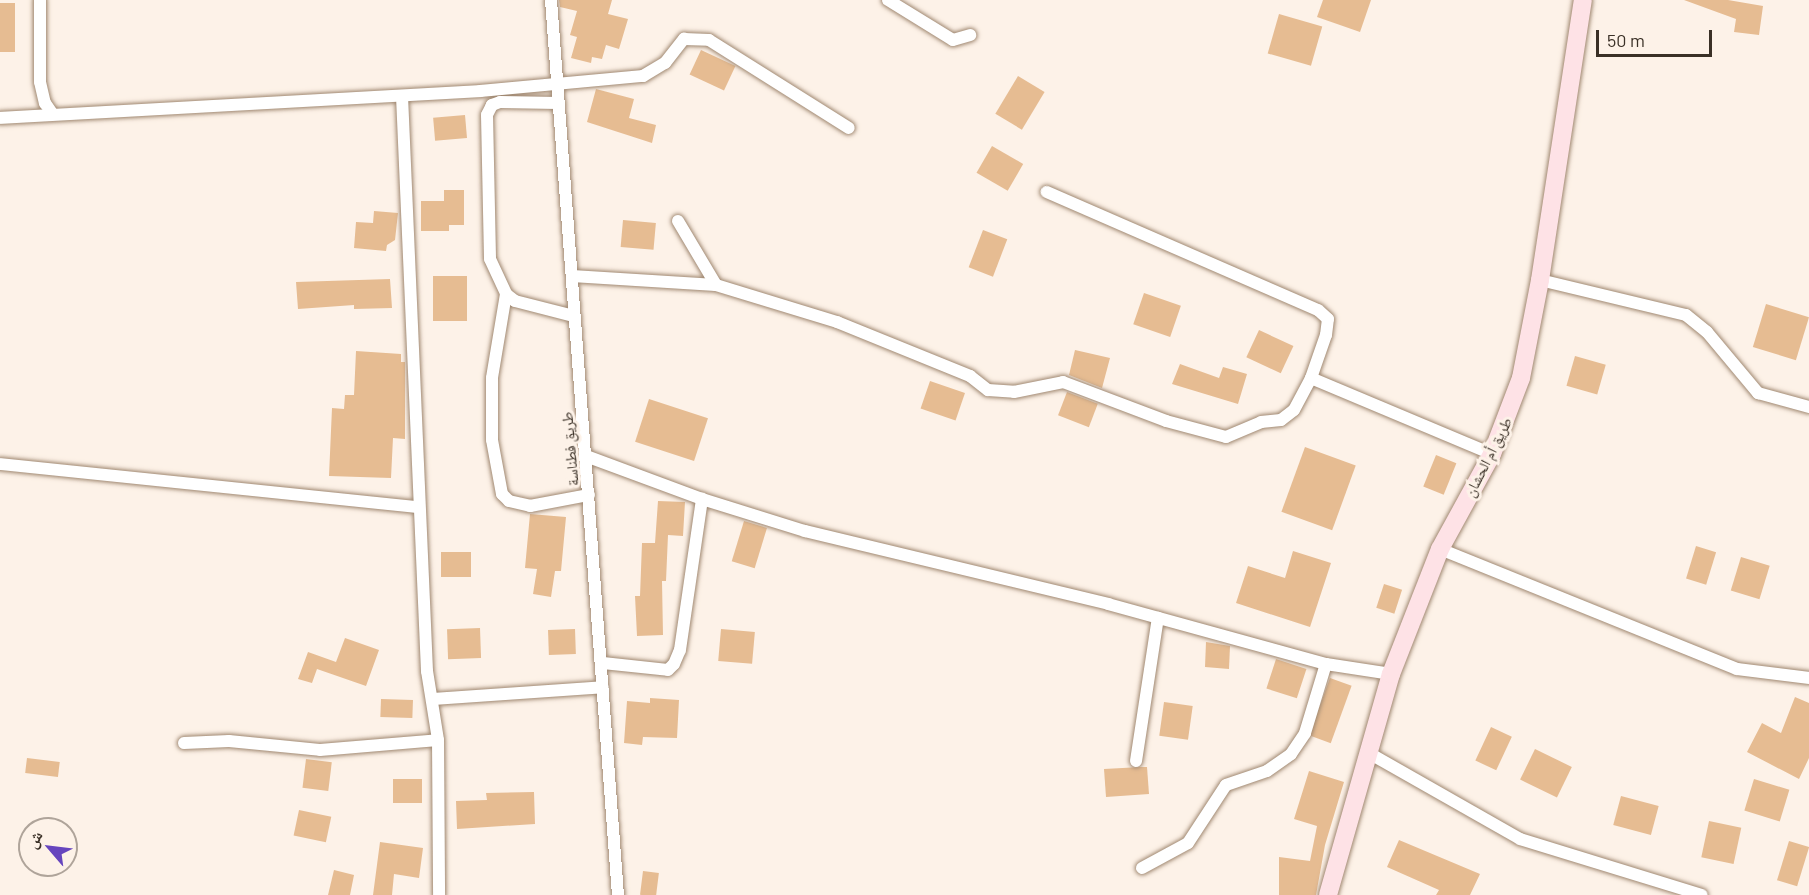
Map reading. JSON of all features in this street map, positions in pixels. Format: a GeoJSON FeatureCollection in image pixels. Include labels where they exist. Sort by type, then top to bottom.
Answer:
{"type":"FeatureCollection","features":[{"type":"Feature","properties":{"kind":"street"},"geometry":{"type":"LineString","coordinates":[[40,0],[40,82],[45,103],[52,113]]}},
{"type":"Feature","properties":{"kind":"street","name":"طريق فطناسة"},"geometry":{"type":"LineString","coordinates":[[551,0],[603,663],[618,895]]}},
{"type":"Feature","properties":{"kind":"street"},"geometry":{"type":"LineString","coordinates":[[888,0],[953,39],[970,35]]}},
{"type":"Feature","properties":{"kind":"street","name":"طريق أم الحشان"},"geometry":{"type":"LineString","coordinates":[[1328,895],[1391,674],[1440,549],[1492,454],[1509,416],[1521,378],[1540,280],[1583,0]]}},
{"type":"Feature","properties":{"kind":"street"},"geometry":{"type":"LineString","coordinates":[[0,118],[52,113],[67,116],[402,96],[643,76],[665,63],[684,39],[709,40],[849,128]]}},
{"type":"Feature","properties":{"kind":"street"},"geometry":{"type":"LineString","coordinates":[[402,96],[427,671],[438,740],[439,895]]}},
{"type":"Feature","properties":{"kind":"street"},"geometry":{"type":"LineString","coordinates":[[558,103],[500,102],[492,105],[487,115],[490,259],[506,294],[515,301],[574,316]]}},
{"type":"Feature","properties":{"kind":"street"},"geometry":{"type":"LineString","coordinates":[[572,276],[716,285],[837,322],[970,376],[988,390],[1014,392],[1063,382],[1166,421],[1226,437],[1261,422],[1281,420],[1294,410],[1311,378],[1328,319],[1318,310],[1047,192]]}},
{"type":"Feature","properties":{"kind":"street"},"geometry":{"type":"LineString","coordinates":[[678,221],[716,285]]}},
{"type":"Feature","properties":{"kind":"street"},"geometry":{"type":"LineString","coordinates":[[1540,280],[1686,315],[1707,332],[1758,393],[1809,407]]}},
{"type":"Feature","properties":{"kind":"street"},"geometry":{"type":"LineString","coordinates":[[506,294],[492,378],[492,440],[502,494],[509,501],[530,506],[589,495]]}},
{"type":"Feature","properties":{"kind":"street"},"geometry":{"type":"LineString","coordinates":[[1311,378],[1492,454]]}},
{"type":"Feature","properties":{"kind":"street"},"geometry":{"type":"LineString","coordinates":[[586,456],[702,500],[806,531],[1158,618],[1326,664],[1391,674]]}},
{"type":"Feature","properties":{"kind":"street"},"geometry":{"type":"LineString","coordinates":[[0,464],[419,507]]}},
{"type":"Feature","properties":{"kind":"street"},"geometry":{"type":"LineString","coordinates":[[603,663],[668,670],[674,664],[680,650],[702,500]]}},
{"type":"Feature","properties":{"kind":"street"},"geometry":{"type":"LineString","coordinates":[[1440,549],[1737,669],[1809,678]]}},
{"type":"Feature","properties":{"kind":"street"},"geometry":{"type":"LineString","coordinates":[[1136,761],[1158,618]]}},
{"type":"Feature","properties":{"kind":"street"},"geometry":{"type":"LineString","coordinates":[[1142,868],[1188,843],[1226,785],[1267,771],[1291,754],[1305,733],[1326,664]]}},
{"type":"Feature","properties":{"kind":"street"},"geometry":{"type":"LineString","coordinates":[[433,699],[603,687]]}},
{"type":"Feature","properties":{"kind":"street"},"geometry":{"type":"LineString","coordinates":[[184,743],[229,741],[320,750],[438,740]]}},
{"type":"Feature","properties":{"kind":"street"},"geometry":{"type":"LineString","coordinates":[[1367,752],[1520,838],[1702,895]]}},
{"type":"Feature","properties":{"kind":"building"},"geometry":{"type":"Polygon","coordinates":[[[559,0],[612,0],[608,14],[628,19],[619,49],[606,45],[602,59],[592,57],[591,63],[571,58],[577,37],[570,35],[577,11],[560,7],[559,0]]]}},
{"type":"Feature","properties":{"kind":"building"},"geometry":{"type":"Polygon","coordinates":[[[1323,0],[1371,0],[1360,32],[1317,17],[1323,0]]]}},
{"type":"Feature","properties":{"kind":"building"},"geometry":{"type":"Polygon","coordinates":[[[1684,0],[1728,0],[1763,6],[1759,35],[1734,32],[1736,19],[1684,0]]]}},
{"type":"Feature","properties":{"kind":"building"},"geometry":{"type":"Polygon","coordinates":[[[0,3],[15,3],[15,52],[0,52],[0,3]]]}},
{"type":"Feature","properties":{"kind":"building"},"geometry":{"type":"Polygon","coordinates":[[[1279,14],[1322,26],[1311,66],[1268,53],[1279,14]]]}},
{"type":"Feature","properties":{"kind":"building"},"geometry":{"type":"Polygon","coordinates":[[[701,50],[735,66],[724,91],[690,74],[701,50]]]}},
{"type":"Feature","properties":{"kind":"building"},"geometry":{"type":"Polygon","coordinates":[[[1018,76],[1045,92],[1022,130],[995,114],[1018,76]]]}},
{"type":"Feature","properties":{"kind":"building"},"geometry":{"type":"Polygon","coordinates":[[[596,89],[634,99],[629,118],[656,125],[652,143],[587,122],[596,89]]]}},
{"type":"Feature","properties":{"kind":"building"},"geometry":{"type":"Polygon","coordinates":[[[465,115],[467,138],[435,141],[433,118],[465,115]]]}},
{"type":"Feature","properties":{"kind":"building"},"geometry":{"type":"Polygon","coordinates":[[[992,146],[1023,164],[1008,191],[976,173],[992,146]]]}},
{"type":"Feature","properties":{"kind":"building"},"geometry":{"type":"Polygon","coordinates":[[[444,190],[464,190],[464,225],[449,225],[449,231],[421,231],[421,201],[444,201],[444,190]]]}},
{"type":"Feature","properties":{"kind":"building"},"geometry":{"type":"Polygon","coordinates":[[[374,211],[398,213],[395,240],[387,245],[386,251],[354,248],[356,222],[373,223],[374,211]]]}},
{"type":"Feature","properties":{"kind":"building"},"geometry":{"type":"Polygon","coordinates":[[[623,220],[656,223],[654,250],[621,247],[623,220]]]}},
{"type":"Feature","properties":{"kind":"building"},"geometry":{"type":"Polygon","coordinates":[[[983,230],[1007,239],[993,277],[969,267],[983,230]]]}},
{"type":"Feature","properties":{"kind":"building"},"geometry":{"type":"Polygon","coordinates":[[[433,276],[467,276],[467,321],[433,321],[433,276]]]}},
{"type":"Feature","properties":{"kind":"building"},"geometry":{"type":"Polygon","coordinates":[[[390,279],[392,308],[354,309],[354,305],[298,309],[296,282],[390,279]]]}},
{"type":"Feature","properties":{"kind":"building"},"geometry":{"type":"Polygon","coordinates":[[[1144,293],[1181,306],[1170,337],[1133,324],[1144,293]]]}},
{"type":"Feature","properties":{"kind":"building"},"geometry":{"type":"Polygon","coordinates":[[[1766,304],[1809,317],[1796,360],[1753,347],[1766,304]]]}},
{"type":"Feature","properties":{"kind":"building"},"geometry":{"type":"Polygon","coordinates":[[[1259,330],[1293,346],[1281,373],[1246,357],[1259,330]]]}},
{"type":"Feature","properties":{"kind":"building"},"geometry":{"type":"Polygon","coordinates":[[[1075,350],[1110,358],[1102,388],[1069,375],[1075,350]]]}},
{"type":"Feature","properties":{"kind":"building"},"geometry":{"type":"Polygon","coordinates":[[[356,351],[401,354],[401,362],[405,362],[405,439],[393,438],[391,478],[329,476],[332,408],[344,409],[345,395],[354,395],[356,351]]]}},
{"type":"Feature","properties":{"kind":"building"},"geometry":{"type":"Polygon","coordinates":[[[1575,356],[1606,365],[1597,395],[1566,386],[1575,356]]]}},
{"type":"Feature","properties":{"kind":"building"},"geometry":{"type":"Polygon","coordinates":[[[1180,364],[1219,378],[1223,367],[1247,374],[1238,404],[1172,384],[1180,364]]]}},
{"type":"Feature","properties":{"kind":"building"},"geometry":{"type":"Polygon","coordinates":[[[930,381],[965,393],[956,420],[921,408],[930,381]]]}},
{"type":"Feature","properties":{"kind":"building"},"geometry":{"type":"Polygon","coordinates":[[[1067,392],[1098,404],[1089,427],[1058,415],[1067,392]]]}},
{"type":"Feature","properties":{"kind":"building"},"geometry":{"type":"Polygon","coordinates":[[[649,399],[708,418],[694,461],[635,442],[649,399]]]}},
{"type":"Feature","properties":{"kind":"building"},"geometry":{"type":"Polygon","coordinates":[[[1305,447],[1356,465],[1332,530],[1281,512],[1305,447]]]}},
{"type":"Feature","properties":{"kind":"building"},"geometry":{"type":"Polygon","coordinates":[[[1436,455],[1456,463],[1444,495],[1423,487],[1436,455]]]}},
{"type":"Feature","properties":{"kind":"building"},"geometry":{"type":"Polygon","coordinates":[[[658,501],[685,502],[683,536],[668,535],[666,581],[662,581],[663,635],[637,636],[635,596],[640,596],[642,543],[655,543],[658,501]]]}},
{"type":"Feature","properties":{"kind":"building"},"geometry":{"type":"Polygon","coordinates":[[[530,514],[566,517],[561,571],[555,571],[551,597],[533,594],[537,569],[525,568],[530,514]]]}},
{"type":"Feature","properties":{"kind":"building"},"geometry":{"type":"Polygon","coordinates":[[[744,521],[767,528],[755,568],[732,561],[744,521]]]}},
{"type":"Feature","properties":{"kind":"building"},"geometry":{"type":"Polygon","coordinates":[[[1696,546],[1716,552],[1706,585],[1686,579],[1696,546]]]}},
{"type":"Feature","properties":{"kind":"building"},"geometry":{"type":"Polygon","coordinates":[[[1293,551],[1331,563],[1310,627],[1236,603],[1248,566],[1285,578],[1293,551]]]}},
{"type":"Feature","properties":{"kind":"building"},"geometry":{"type":"Polygon","coordinates":[[[441,552],[471,552],[471,577],[441,577],[441,552]]]}},
{"type":"Feature","properties":{"kind":"building"},"geometry":{"type":"Polygon","coordinates":[[[1741,557],[1770,566],[1759,599],[1731,590],[1741,557]]]}},
{"type":"Feature","properties":{"kind":"building"},"geometry":{"type":"Polygon","coordinates":[[[1384,584],[1402,590],[1394,614],[1376,608],[1384,584]]]}},
{"type":"Feature","properties":{"kind":"building"},"geometry":{"type":"Polygon","coordinates":[[[480,628],[481,658],[448,659],[447,629],[480,628]]]}},
{"type":"Feature","properties":{"kind":"building"},"geometry":{"type":"Polygon","coordinates":[[[575,629],[576,654],[549,655],[548,630],[575,629]]]}},
{"type":"Feature","properties":{"kind":"building"},"geometry":{"type":"Polygon","coordinates":[[[721,629],[755,632],[752,664],[718,661],[721,629]]]}},
{"type":"Feature","properties":{"kind":"building"},"geometry":{"type":"Polygon","coordinates":[[[345,638],[379,650],[366,686],[317,669],[312,683],[298,679],[308,652],[336,662],[345,638]]]}},
{"type":"Feature","properties":{"kind":"building"},"geometry":{"type":"Polygon","coordinates":[[[1206,642],[1230,646],[1229,669],[1205,667],[1206,642]]]}},
{"type":"Feature","properties":{"kind":"building"},"geometry":{"type":"Polygon","coordinates":[[[1276,659],[1306,669],[1297,698],[1266,688],[1276,659]]]}},
{"type":"Feature","properties":{"kind":"building"},"geometry":{"type":"Polygon","coordinates":[[[1330,678],[1352,686],[1331,743],[1309,735],[1330,678]]]}},
{"type":"Feature","properties":{"kind":"building"},"geometry":{"type":"Polygon","coordinates":[[[1795,697],[1809,703],[1809,758],[1799,779],[1747,752],[1762,723],[1781,733],[1795,697]]]}},
{"type":"Feature","properties":{"kind":"building"},"geometry":{"type":"Polygon","coordinates":[[[650,698],[679,700],[677,738],[643,737],[642,745],[624,743],[627,701],[650,703],[650,698]]]}},
{"type":"Feature","properties":{"kind":"building"},"geometry":{"type":"Polygon","coordinates":[[[381,699],[413,700],[412,718],[380,717],[381,699]]]}},
{"type":"Feature","properties":{"kind":"building"},"geometry":{"type":"Polygon","coordinates":[[[1164,702],[1193,706],[1188,740],[1159,736],[1164,702]]]}},
{"type":"Feature","properties":{"kind":"building"},"geometry":{"type":"Polygon","coordinates":[[[1491,727],[1512,737],[1496,770],[1475,761],[1491,727]]]}},
{"type":"Feature","properties":{"kind":"building"},"geometry":{"type":"Polygon","coordinates":[[[1535,749],[1572,767],[1557,798],[1520,780],[1535,749]]]}},
{"type":"Feature","properties":{"kind":"building"},"geometry":{"type":"Polygon","coordinates":[[[27,758],[60,762],[58,777],[25,773],[27,758]]]}},
{"type":"Feature","properties":{"kind":"building"},"geometry":{"type":"Polygon","coordinates":[[[306,759],[332,762],[328,791],[302,788],[306,759]]]}},
{"type":"Feature","properties":{"kind":"building"},"geometry":{"type":"Polygon","coordinates":[[[1147,767],[1149,794],[1106,797],[1104,769],[1147,767]]]}},
{"type":"Feature","properties":{"kind":"building"},"geometry":{"type":"Polygon","coordinates":[[[1309,771],[1344,782],[1325,845],[1316,895],[1279,895],[1279,857],[1310,861],[1317,826],[1294,819],[1309,771]]]}},
{"type":"Feature","properties":{"kind":"building"},"geometry":{"type":"Polygon","coordinates":[[[393,779],[422,779],[422,803],[393,803],[393,779]]]}},
{"type":"Feature","properties":{"kind":"building"},"geometry":{"type":"Polygon","coordinates":[[[1754,779],[1789,790],[1780,821],[1744,811],[1754,779]]]}},
{"type":"Feature","properties":{"kind":"building"},"geometry":{"type":"Polygon","coordinates":[[[534,792],[535,824],[457,829],[456,801],[487,800],[486,793],[534,792]]]}},
{"type":"Feature","properties":{"kind":"building"},"geometry":{"type":"Polygon","coordinates":[[[1621,796],[1659,806],[1651,835],[1613,825],[1621,796]]]}},
{"type":"Feature","properties":{"kind":"building"},"geometry":{"type":"Polygon","coordinates":[[[299,810],[331,817],[326,842],[294,835],[299,810]]]}},
{"type":"Feature","properties":{"kind":"building"},"geometry":{"type":"Polygon","coordinates":[[[1709,821],[1741,828],[1734,864],[1701,857],[1709,821]]]}},
{"type":"Feature","properties":{"kind":"building"},"geometry":{"type":"Polygon","coordinates":[[[1399,840],[1480,874],[1470,895],[1436,895],[1439,890],[1387,867],[1399,840]]]}},
{"type":"Feature","properties":{"kind":"building"},"geometry":{"type":"Polygon","coordinates":[[[1789,841],[1809,847],[1797,886],[1777,880],[1789,841]]]}},
{"type":"Feature","properties":{"kind":"building"},"geometry":{"type":"Polygon","coordinates":[[[380,842],[423,848],[419,878],[394,874],[392,895],[373,895],[380,842]]]}},
{"type":"Feature","properties":{"kind":"building"},"geometry":{"type":"Polygon","coordinates":[[[334,870],[354,875],[350,895],[328,895],[334,870]]]}},
{"type":"Feature","properties":{"kind":"building"},"geometry":{"type":"Polygon","coordinates":[[[643,871],[659,873],[656,895],[640,895],[643,871]]]}}]}
